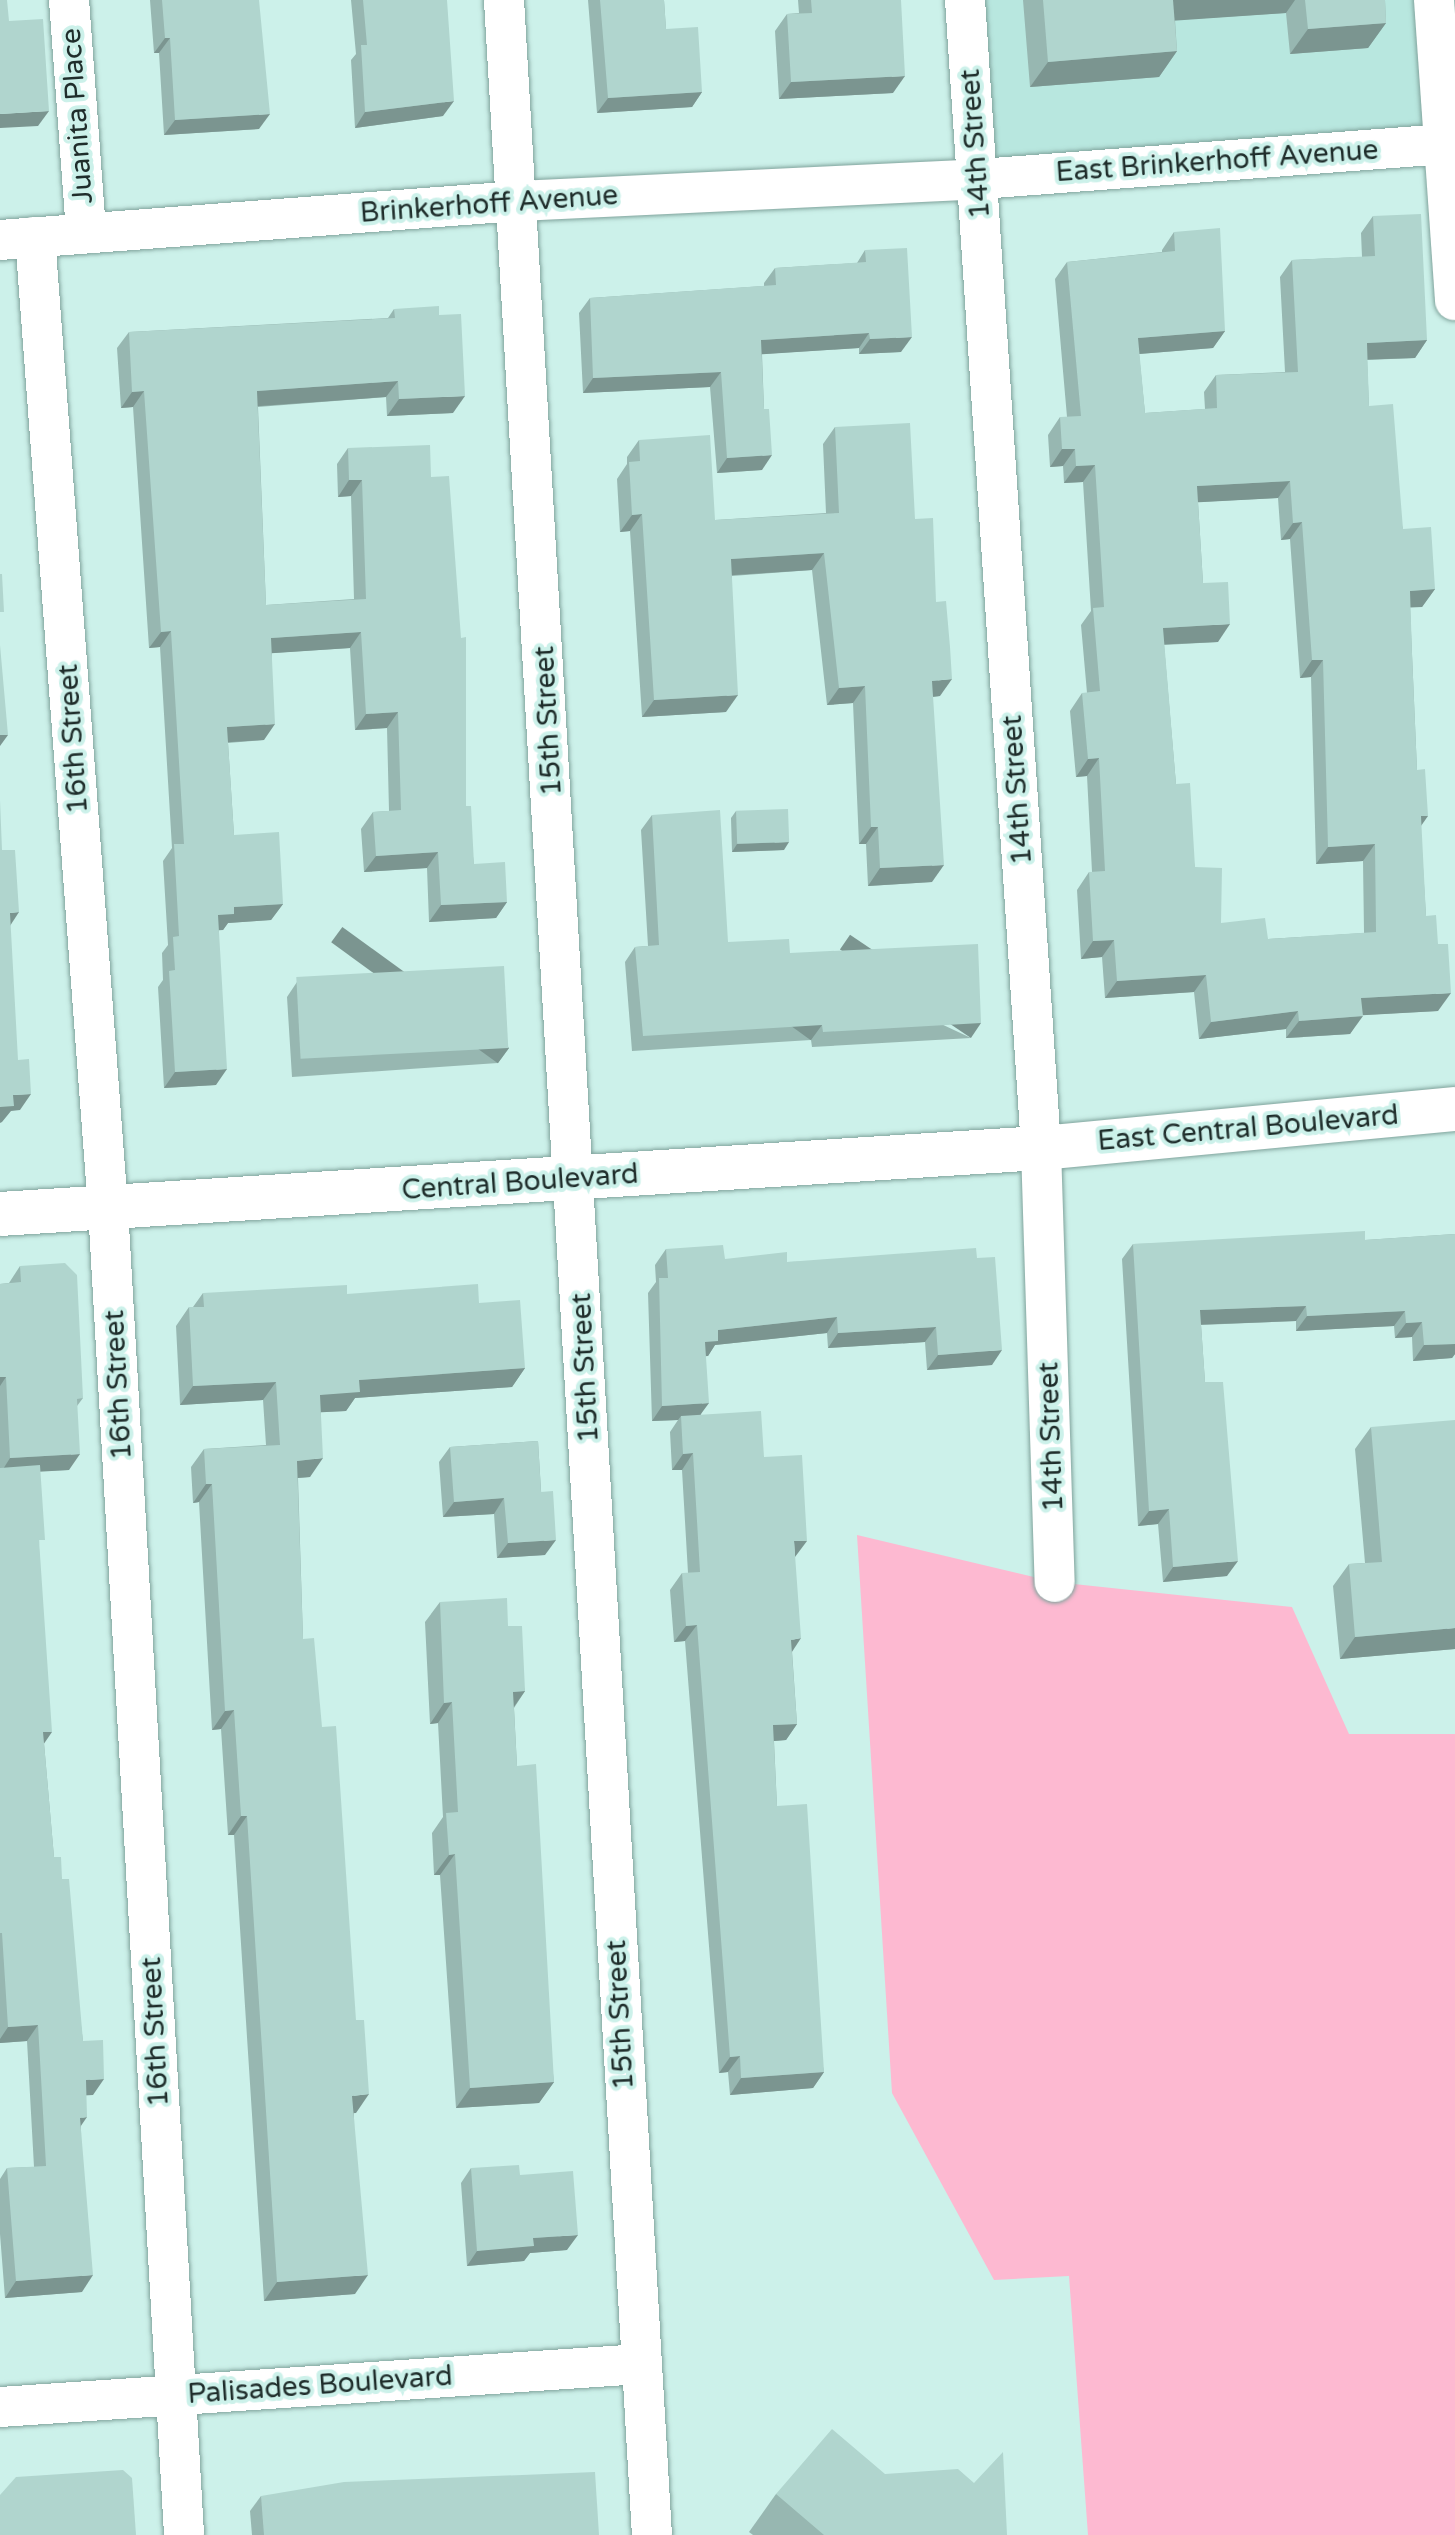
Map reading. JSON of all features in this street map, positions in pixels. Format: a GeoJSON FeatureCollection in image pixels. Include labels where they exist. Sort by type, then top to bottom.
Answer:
{"type":"FeatureCollection","features":[{"type":"Feature","properties":{"kind":"main road","name":"East Central Boulevard"},"geometry":{"type":"LineString","coordinates":[[1041,1148],[1455,1109]]}},
{"type":"Feature","properties":{"kind":"main road","name":"Central Boulevard"},"geometry":{"type":"LineString","coordinates":[[0,1214],[1041,1148]]}},
{"type":"Feature","properties":{"kind":"street","name":"Juanita Place"},"geometry":{"type":"LineString","coordinates":[[69,0],[86,233]]}},
{"type":"Feature","properties":{"kind":"street","name":"15th Street"},"geometry":{"type":"LineString","coordinates":[[504,0],[652,2535]]}},
{"type":"Feature","properties":{"kind":"street","name":"14th Street"},"geometry":{"type":"LineString","coordinates":[[965,0],[980,179],[1041,1148],[1055,1582]]}},
{"type":"Feature","properties":{"kind":"street"},"geometry":{"type":"LineString","coordinates":[[1434,0],[1451,143],[1455,300]]}},
{"type":"Feature","properties":{"kind":"street","name":"East Brinkerhoff Avenue"},"geometry":{"type":"LineString","coordinates":[[980,179],[1451,143]]}},
{"type":"Feature","properties":{"kind":"street","name":"Brinkerhoff Avenue"},"geometry":{"type":"LineString","coordinates":[[18,238],[517,201],[980,179]]}},
{"type":"Feature","properties":{"kind":"street","name":"16th Street"},"geometry":{"type":"LineString","coordinates":[[18,238],[108,1208],[184,2535]]}},
{"type":"Feature","properties":{"kind":"street","name":"Palisades Boulevard"},"geometry":{"type":"LineString","coordinates":[[0,2407],[641,2364]]}},
{"type":"Feature","properties":{"kind":"shaded area"},"geometry":{"type":"Polygon","coordinates":[[[965,0],[1434,0],[1446,144],[980,179],[965,0]]]}},
{"type":"Feature","properties":{"kind":"shaded area"},"geometry":{"type":"Polygon","coordinates":[[[857,1535],[1055,1582],[1292,1607],[1349,1734],[1455,1734],[1455,2535],[1088,2535],[1069,2276],[994,2280],[892,2093],[857,1535]]]}},
{"type":"Feature","properties":{"kind":"building"},"geometry":{"type":"Polygon","coordinates":[[[0,0],[7,0],[9,21],[43,19],[49,111],[0,114],[0,0]]]}},
{"type":"Feature","properties":{"kind":"building"},"geometry":{"type":"Polygon","coordinates":[[[162,0],[259,0],[270,114],[175,120],[170,38],[165,38],[162,0]]]}},
{"type":"Feature","properties":{"kind":"building"},"geometry":{"type":"Polygon","coordinates":[[[363,0],[447,0],[454,101],[365,112],[361,45],[367,45],[363,0]]]}},
{"type":"Feature","properties":{"kind":"building"},"geometry":{"type":"Polygon","coordinates":[[[600,0],[664,0],[666,29],[698,27],[702,92],[608,98],[600,0]]]}},
{"type":"Feature","properties":{"kind":"building"},"geometry":{"type":"Polygon","coordinates":[[[811,0],[901,0],[905,76],[791,82],[787,14],[812,13],[811,0]]]}},
{"type":"Feature","properties":{"kind":"building"},"geometry":{"type":"Polygon","coordinates":[[[1043,0],[1173,0],[1177,51],[1048,62],[1043,0]]]}},
{"type":"Feature","properties":{"kind":"building"},"geometry":{"type":"Polygon","coordinates":[[[1305,0],[1385,0],[1386,23],[1308,29],[1305,0]]]}},
{"type":"Feature","properties":{"kind":"building"},"geometry":{"type":"Polygon","coordinates":[[[1421,214],[1427,340],[1367,343],[1369,406],[1393,404],[1403,529],[1431,527],[1435,589],[1410,591],[1412,654],[1417,770],[1425,769],[1428,816],[1421,816],[1426,916],[1436,915],[1438,944],[1448,944],[1451,993],[1361,998],[1363,1016],[1299,1021],[1298,1011],[1211,1022],[1206,975],[1117,981],[1114,940],[1093,941],[1089,872],[1105,871],[1099,758],[1088,759],[1082,693],[1100,691],[1093,608],[1104,607],[1095,465],[1076,466],[1075,449],[1062,449],[1060,417],[1081,416],[1067,262],[1175,251],[1174,232],[1220,228],[1225,331],[1138,338],[1145,413],[1217,408],[1216,375],[1298,372],[1292,260],[1375,256],[1373,216],[1421,214]],[[1290,481],[1197,486],[1203,583],[1228,582],[1230,624],[1163,628],[1176,784],[1190,783],[1195,867],[1222,868],[1221,923],[1265,918],[1268,939],[1376,932],[1375,844],[1328,847],[1323,660],[1312,660],[1302,522],[1293,523],[1290,481]]]}},
{"type":"Feature","properties":{"kind":"building"},"geometry":{"type":"Polygon","coordinates":[[[907,248],[912,337],[870,339],[869,333],[761,340],[764,409],[769,409],[772,455],[727,458],[721,372],[593,378],[590,298],[776,285],[775,268],[866,262],[865,250],[907,248]]]}},
{"type":"Feature","properties":{"kind":"building"},"geometry":{"type":"Polygon","coordinates":[[[439,306],[439,315],[461,314],[465,396],[399,399],[398,381],[257,391],[266,605],[366,599],[362,480],[349,480],[348,448],[430,445],[431,477],[449,476],[461,638],[466,637],[466,806],[471,806],[474,864],[505,862],[507,902],[441,905],[438,852],[376,856],[373,812],[401,810],[398,712],[366,714],[361,632],[271,638],[275,724],[227,727],[234,835],[279,832],[283,904],[234,907],[234,914],[218,915],[227,1069],[175,1072],[169,971],[175,970],[173,937],[179,936],[174,844],[184,844],[171,631],[161,632],[144,391],[132,392],[129,332],[395,318],[394,309],[439,306]]]}},
{"type":"Feature","properties":{"kind":"building"},"geometry":{"type":"Polygon","coordinates":[[[910,423],[915,519],[933,518],[936,602],[946,601],[950,647],[952,679],[932,681],[944,865],[880,868],[878,827],[871,827],[865,686],[839,688],[824,553],[731,559],[738,695],[654,700],[642,514],[632,515],[629,462],[640,461],[639,440],[710,435],[715,520],[839,513],[835,427],[910,423]]]}},
{"type":"Feature","properties":{"kind":"building"},"geometry":{"type":"Polygon","coordinates":[[[2,574],[4,612],[0,612],[2,574]]]}},
{"type":"Feature","properties":{"kind":"building"},"geometry":{"type":"Polygon","coordinates":[[[0,645],[8,735],[0,735],[0,645]]]}},
{"type":"Feature","properties":{"kind":"building"},"geometry":{"type":"Polygon","coordinates":[[[0,800],[2,850],[15,850],[19,912],[10,913],[18,1060],[29,1059],[31,1094],[13,1095],[14,1106],[0,1107],[0,800]]]}},
{"type":"Feature","properties":{"kind":"building"},"geometry":{"type":"Polygon","coordinates":[[[788,809],[789,842],[737,844],[736,811],[788,809]]]}},
{"type":"Feature","properties":{"kind":"building"},"geometry":{"type":"Polygon","coordinates":[[[720,810],[728,942],[789,939],[790,953],[978,944],[981,1023],[823,1032],[822,1025],[643,1036],[635,947],[659,945],[652,815],[720,810]]]}},
{"type":"Feature","properties":{"kind":"building"},"geometry":{"type":"Polygon","coordinates":[[[504,966],[508,1048],[301,1059],[296,977],[504,966]]]}},
{"type":"Feature","properties":{"kind":"building"},"geometry":{"type":"Polygon","coordinates":[[[1365,1231],[1365,1240],[1455,1234],[1455,1344],[1424,1345],[1422,1322],[1406,1323],[1405,1311],[1307,1316],[1306,1306],[1200,1310],[1205,1382],[1223,1382],[1238,1561],[1173,1567],[1169,1509],[1149,1511],[1133,1244],[1365,1231]]]}},
{"type":"Feature","properties":{"kind":"building"},"geometry":{"type":"Polygon","coordinates":[[[723,1245],[725,1259],[787,1252],[787,1262],[976,1248],[977,1258],[995,1257],[1002,1350],[938,1355],[936,1327],[838,1333],[837,1317],[718,1330],[718,1341],[705,1342],[709,1403],[662,1406],[659,1278],[668,1278],[666,1249],[723,1245]]]}},
{"type":"Feature","properties":{"kind":"building"},"geometry":{"type":"Polygon","coordinates":[[[65,1263],[77,1275],[83,1398],[77,1399],[80,1454],[10,1458],[6,1377],[0,1377],[0,1284],[21,1282],[20,1266],[65,1263]]]}},
{"type":"Feature","properties":{"kind":"building"},"geometry":{"type":"Polygon","coordinates":[[[478,1284],[479,1303],[520,1300],[525,1368],[359,1380],[360,1392],[320,1395],[323,1458],[297,1461],[303,1639],[314,1638],[322,1727],[336,1726],[356,2020],[364,2020],[369,2094],[352,2096],[368,2275],[277,2282],[247,1816],[241,1816],[234,1710],[225,1711],[212,1484],[206,1484],[204,1449],[280,1445],[276,1382],[193,1386],[189,1307],[204,1307],[203,1293],[347,1285],[347,1294],[478,1284]]]}},
{"type":"Feature","properties":{"kind":"building"},"geometry":{"type":"Polygon","coordinates":[[[761,1411],[764,1457],[802,1455],[807,1541],[794,1541],[801,1638],[791,1640],[797,1724],[773,1725],[777,1806],[807,1804],[824,2072],[741,2078],[740,2056],[730,2057],[697,1625],[686,1626],[682,1573],[700,1572],[693,1453],[683,1454],[681,1416],[761,1411]]]}},
{"type":"Feature","properties":{"kind":"building"},"geometry":{"type":"Polygon","coordinates":[[[1455,1420],[1455,1628],[1355,1637],[1349,1564],[1382,1562],[1371,1427],[1455,1420]]]}},
{"type":"Feature","properties":{"kind":"building"},"geometry":{"type":"Polygon","coordinates":[[[538,1441],[541,1492],[553,1491],[556,1540],[508,1543],[504,1498],[454,1502],[450,1447],[538,1441]]]}},
{"type":"Feature","properties":{"kind":"building"},"geometry":{"type":"Polygon","coordinates":[[[40,1465],[45,1540],[39,1540],[52,1732],[43,1732],[54,1857],[61,1857],[62,1879],[69,1879],[83,2041],[103,2040],[104,2079],[86,2080],[87,2117],[80,2118],[93,2275],[16,2281],[7,2168],[46,2166],[38,2025],[8,2027],[0,1933],[0,1468],[40,1465]]]}},
{"type":"Feature","properties":{"kind":"building"},"geometry":{"type":"Polygon","coordinates":[[[507,1598],[508,1626],[522,1626],[525,1691],[513,1692],[517,1766],[536,1764],[554,2082],[470,2088],[455,1854],[449,1855],[446,1813],[458,1812],[452,1702],[444,1703],[440,1602],[507,1598]]]}},
{"type":"Feature","properties":{"kind":"building"},"geometry":{"type":"Polygon","coordinates":[[[519,2165],[520,2175],[573,2171],[578,2235],[533,2238],[534,2246],[477,2251],[471,2168],[519,2165]]]}},
{"type":"Feature","properties":{"kind":"building"},"geometry":{"type":"Polygon","coordinates":[[[832,2429],[885,2474],[958,2469],[974,2483],[1003,2452],[1007,2535],[824,2535],[776,2494],[832,2429]]]}},
{"type":"Feature","properties":{"kind":"building"},"geometry":{"type":"Polygon","coordinates":[[[123,2470],[132,2478],[136,2535],[0,2535],[0,2495],[16,2477],[123,2470]]]}},
{"type":"Feature","properties":{"kind":"building"},"geometry":{"type":"Polygon","coordinates":[[[595,2472],[599,2535],[264,2535],[261,2496],[344,2482],[595,2472]]]}}]}
